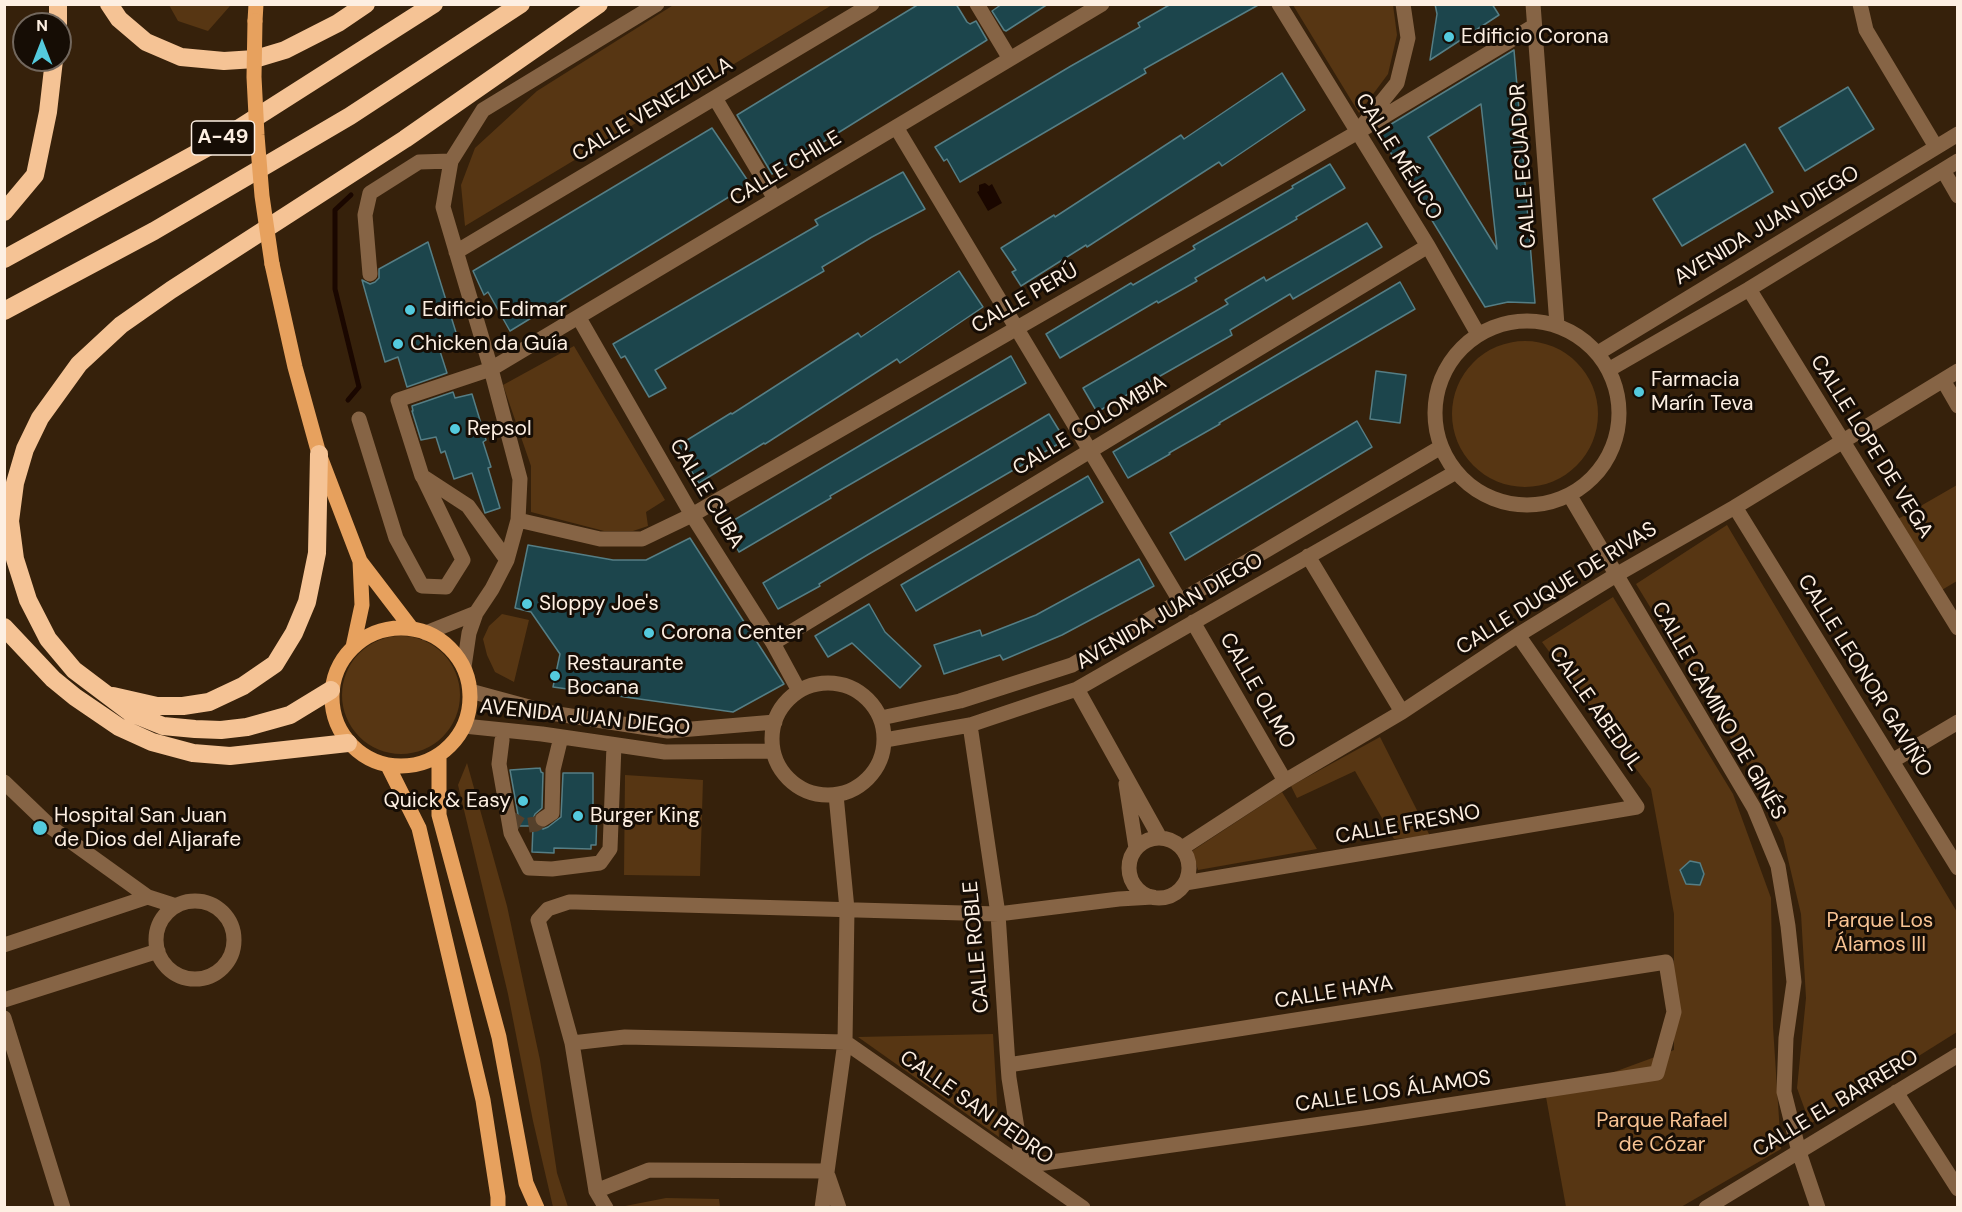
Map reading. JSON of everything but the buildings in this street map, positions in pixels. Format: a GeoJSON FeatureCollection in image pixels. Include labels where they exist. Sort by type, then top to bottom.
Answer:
{"type":"FeatureCollection","features":[{"type":"Feature","properties":{"kind":"highway"},"geometry":{"type":"LineString","coordinates":[[110,4],[119,19],[146,42],[181,57],[224,61],[255,59],[285,50],[338,23],[366,4]]}},
{"type":"Feature","properties":{"kind":"highway","name":"A-49"},"geometry":{"type":"LineString","coordinates":[[4,259],[219,141],[434,4]]}},
{"type":"Feature","properties":{"kind":"highway","name":"A-49"},"geometry":{"type":"LineString","coordinates":[[4,311],[154,231],[340,122],[521,4]]}},
{"type":"Feature","properties":{"kind":"highway"},"geometry":{"type":"LineString","coordinates":[[331,690],[290,715],[247,727],[221,730],[163,726],[131,713],[74,670],[48,639],[28,600],[15,559],[10,521],[15,483],[25,449],[40,418],[80,364],[121,325],[171,290],[405,139],[599,4]]}},
{"type":"Feature","properties":{"kind":"highway"},"geometry":{"type":"LineString","coordinates":[[4,212],[35,176],[48,112],[53,72]]}},
{"type":"Feature","properties":{"kind":"highway"},"geometry":{"type":"LineString","coordinates":[[106,694],[157,706],[183,706],[209,702],[243,686],[275,664],[294,633],[307,602],[317,554],[319,454]]}},
{"type":"Feature","properties":{"kind":"highway"},"geometry":{"type":"LineString","coordinates":[[4,627],[53,679],[75,697],[119,727],[152,742],[193,753],[230,756],[348,743]]}},
{"type":"Feature","properties":{"kind":"main road"},"geometry":{"type":"LineString","coordinates":[[256,4],[254,77],[257,135],[262,196],[272,264],[295,367],[319,454],[360,561],[362,605],[353,647]]}},
{"type":"Feature","properties":{"kind":"main road"},"geometry":{"type":"LineString","coordinates":[[360,561],[419,631]]}},
{"type":"Feature","properties":{"kind":"main road"},"geometry":{"type":"LineString","coordinates":[[390,629],[419,631],[441,641],[454,653],[464,668],[470,691],[470,709],[464,726],[454,742],[439,755],[414,765],[388,766],[361,754],[348,743],[338,727],[332,709],[331,690],[339,667],[353,647],[370,635],[390,629]]}},
{"type":"Feature","properties":{"kind":"main road"},"geometry":{"type":"LineString","coordinates":[[439,755],[439,815],[499,1037],[526,1183],[537,1208]]}},
{"type":"Feature","properties":{"kind":"main road"},"geometry":{"type":"LineString","coordinates":[[388,766],[419,828],[483,1100],[498,1208]]}},
{"type":"Feature","properties":{"kind":"street"},"geometry":{"type":"LineString","coordinates":[[464,668],[469,633],[476,613],[507,560],[518,520],[520,479],[491,369],[443,207],[451,161],[483,110],[657,4]]}},
{"type":"Feature","properties":{"kind":"street","name":"CALLE VENEZUELA"},"geometry":{"type":"LineString","coordinates":[[456,252],[872,4]]}},
{"type":"Feature","properties":{"kind":"street"},"geometry":{"type":"LineString","coordinates":[[977,4],[1010,59]]}},
{"type":"Feature","properties":{"kind":"street","name":"CALLE CHILE"},"geometry":{"type":"LineString","coordinates":[[422,476],[398,400],[491,369],[1102,4]]}},
{"type":"Feature","properties":{"kind":"street","name":"CALLE MÉJICO"},"geometry":{"type":"LineString","coordinates":[[1279,4],[1428,246],[1478,334]]}},
{"type":"Feature","properties":{"kind":"street"},"geometry":{"type":"LineString","coordinates":[[1358,132],[1397,82],[1408,38],[1402,4]]}},
{"type":"Feature","properties":{"kind":"street","name":"CALLE ECUADOR"},"geometry":{"type":"LineString","coordinates":[[1533,4],[1557,325]]}},
{"type":"Feature","properties":{"kind":"street"},"geometry":{"type":"LineString","coordinates":[[1860,4],[1866,30],[1936,147]]}},
{"type":"Feature","properties":{"kind":"street","name":"CALLE PERÚ"},"geometry":{"type":"LineString","coordinates":[[518,520],[600,539],[642,539],[692,515],[1358,132],[1534,26]]}},
{"type":"Feature","properties":{"kind":"street"},"geometry":{"type":"LineString","coordinates":[[715,98],[775,199]]}},
{"type":"Feature","properties":{"kind":"street"},"geometry":{"type":"LineString","coordinates":[[896,128],[1180,601]]}},
{"type":"Feature","properties":{"kind":"street","name":"AVENIDA JUAN DIEGO"},"geometry":{"type":"LineString","coordinates":[[1598,353],[1958,134]]}},
{"type":"Feature","properties":{"kind":"street"},"geometry":{"type":"LineString","coordinates":[[370,274],[365,215],[370,193],[419,162],[451,161]]}},
{"type":"Feature","properties":{"kind":"street","name":"AVENIDA JUAN DIEGO"},"geometry":{"type":"LineString","coordinates":[[1610,369],[1749,289],[1958,161]]}},
{"type":"Feature","properties":{"kind":"street"},"geometry":{"type":"LineString","coordinates":[[1943,170],[1958,196]]}},
{"type":"Feature","properties":{"kind":"street","name":"CALLE COLOMBIA"},"geometry":{"type":"LineString","coordinates":[[773,643],[1428,246]]}},
{"type":"Feature","properties":{"kind":"street","name":"CALLE LOPE DE VEGA"},"geometry":{"type":"LineString","coordinates":[[1749,289],[1958,628]]}},
{"type":"Feature","properties":{"kind":"street","name":"CALLE CUBA"},"geometry":{"type":"LineString","coordinates":[[579,318],[692,515],[773,643],[799,691]]}},
{"type":"Feature","properties":{"kind":"street"},"geometry":{"type":"LineString","coordinates":[[1537,321],[1557,325],[1590,344],[1610,369],[1616,383],[1620,424],[1611,455],[1590,482],[1570,496],[1539,506],[1499,501],[1470,486],[1449,463],[1441,447],[1432,418],[1438,385],[1445,370],[1465,344],[1478,334],[1505,323],[1537,321]]}},
{"type":"Feature","properties":{"kind":"street","name":"CALLE DUQUE DE RIVAS"},"geometry":{"type":"LineString","coordinates":[[1182,848],[1285,780],[1402,712],[1518,635],[1616,575],[1735,507],[1958,371]]}},
{"type":"Feature","properties":{"kind":"street"},"geometry":{"type":"LineString","coordinates":[[1943,380],[1958,406]]}},
{"type":"Feature","properties":{"kind":"street"},"geometry":{"type":"LineString","coordinates":[[359,419],[396,538],[422,586],[446,587],[463,560],[422,476]]}},
{"type":"Feature","properties":{"kind":"street","name":"AVENIDA JUAN DIEGO"},"geometry":{"type":"LineString","coordinates":[[881,718],[960,701],[1072,665],[1441,447]]}},
{"type":"Feature","properties":{"kind":"street","name":"AVENIDA JUAN DIEGO"},"geometry":{"type":"LineString","coordinates":[[885,741],[970,725],[1077,689],[1456,472]]}},
{"type":"Feature","properties":{"kind":"street"},"geometry":{"type":"LineString","coordinates":[[422,476],[468,506],[507,560]]}},
{"type":"Feature","properties":{"kind":"street","name":"CALLE CAMINO DE GINÉS"},"geometry":{"type":"LineString","coordinates":[[1570,496],[1754,808],[1778,866],[1794,982],[1786,1038],[1784,1092],[1799,1152],[1818,1208]]}},
{"type":"Feature","properties":{"kind":"street","name":"CALLE LEONOR GAVIÑO"},"geometry":{"type":"LineString","coordinates":[[1735,507],[1958,868]]}},
{"type":"Feature","properties":{"kind":"street"},"geometry":{"type":"LineString","coordinates":[[1308,556],[1402,712]]}},
{"type":"Feature","properties":{"kind":"street"},"geometry":{"type":"LineString","coordinates":[[419,631],[476,613]]}},
{"type":"Feature","properties":{"kind":"street","name":"CALLE OLMO"},"geometry":{"type":"LineString","coordinates":[[1192,622],[1285,780]]}},
{"type":"Feature","properties":{"kind":"street","name":"CALLE ABEDUL"},"geometry":{"type":"LineString","coordinates":[[1518,635],[1637,807]]}},
{"type":"Feature","properties":{"kind":"street"},"geometry":{"type":"LineString","coordinates":[[827,683],[851,688],[867,698],[881,718],[885,741],[882,757],[872,775],[854,789],[836,795],[818,795],[799,788],[786,777],[773,752],[775,722],[783,706],[799,691],[827,683]]}},
{"type":"Feature","properties":{"kind":"street"},"geometry":{"type":"LineString","coordinates":[[1077,689],[1160,838]]}},
{"type":"Feature","properties":{"kind":"street","name":"AVENIDA JUAN DIEGO"},"geometry":{"type":"LineString","coordinates":[[470,691],[551,713],[668,731],[775,722]]}},
{"type":"Feature","properties":{"kind":"street"},"geometry":{"type":"LineString","coordinates":[[1892,761],[1958,722]]}},
{"type":"Feature","properties":{"kind":"street","name":"CALLE ROBLE"},"geometry":{"type":"LineString","coordinates":[[970,725],[998,914],[1008,1065],[1023,1166]]}},
{"type":"Feature","properties":{"kind":"street","name":"AVENIDA JUAN DIEGO"},"geometry":{"type":"LineString","coordinates":[[464,726],[664,752],[773,752]]}},
{"type":"Feature","properties":{"kind":"street"},"geometry":{"type":"LineString","coordinates":[[543,819],[552,813],[553,770],[561,737]]}},
{"type":"Feature","properties":{"kind":"street"},"geometry":{"type":"LineString","coordinates":[[502,740],[499,764],[511,833],[529,868],[552,869],[600,863],[610,849],[614,745]]}},
{"type":"Feature","properties":{"kind":"street"},"geometry":{"type":"LineString","coordinates":[[1124,772],[1136,848]]}},
{"type":"Feature","properties":{"kind":"street"},"geometry":{"type":"LineString","coordinates":[[4,782],[52,828],[148,897],[176,906]]}},
{"type":"Feature","properties":{"kind":"street"},"geometry":{"type":"LineString","coordinates":[[822,1208],[844,1042],[848,909],[836,795]]}},
{"type":"Feature","properties":{"kind":"street","name":"CALLE FRESNO"},"geometry":{"type":"LineString","coordinates":[[1185,883],[1637,807]]}},
{"type":"Feature","properties":{"kind":"street"},"geometry":{"type":"LineString","coordinates":[[606,1208],[596,1191],[572,1043],[538,920],[548,909],[569,902],[998,914],[1119,899],[1153,897],[1171,895],[1185,883],[1189,865],[1182,848],[1168,839],[1151,839],[1136,848],[1132,856],[1129,873],[1137,889],[1153,897]]}},
{"type":"Feature","properties":{"kind":"street"},"geometry":{"type":"LineString","coordinates":[[4,945],[148,897]]}},
{"type":"Feature","properties":{"kind":"street"},"geometry":{"type":"LineString","coordinates":[[195,901],[208,903],[220,910],[229,920],[234,932],[234,946],[230,958],[222,969],[198,980],[185,978],[173,972],[163,963],[158,951],[156,938],[159,926],[166,914],[176,906],[195,901]]}},
{"type":"Feature","properties":{"kind":"street"},"geometry":{"type":"LineString","coordinates":[[4,1000],[158,951]]}},
{"type":"Feature","properties":{"kind":"street","name":"CALLE HAYA"},"geometry":{"type":"LineString","coordinates":[[1008,1065],[1666,962]]}},
{"type":"Feature","properties":{"kind":"street","name":"CALLE LOS ÁLAMOS"},"geometry":{"type":"LineString","coordinates":[[1023,1166],[1364,1118],[1657,1073],[1674,1012],[1666,962]]}},
{"type":"Feature","properties":{"kind":"street"},"geometry":{"type":"LineString","coordinates":[[4,1018],[63,1208]]}},
{"type":"Feature","properties":{"kind":"street"},"geometry":{"type":"LineString","coordinates":[[572,1043],[625,1037],[844,1042]]}},
{"type":"Feature","properties":{"kind":"street","name":"CALLE SAN PEDRO"},"geometry":{"type":"LineString","coordinates":[[844,1042],[1083,1208]]}},
{"type":"Feature","properties":{"kind":"street","name":"CALLE EL BARRERO"},"geometry":{"type":"LineString","coordinates":[[1706,1208],[1958,1055]]}},
{"type":"Feature","properties":{"kind":"street"},"geometry":{"type":"LineString","coordinates":[[1896,1092],[1958,1189]]}},
{"type":"Feature","properties":{"kind":"street"},"geometry":{"type":"LineString","coordinates":[[596,1191],[649,1170],[826,1171]]}},
{"type":"Feature","properties":{"kind":"street"},"geometry":{"type":"LineString","coordinates":[[826,1171],[839,1208]]}},
{"type":"Feature","properties":{"kind":"green space"},"geometry":{"type":"Polygon","coordinates":[[[228,4],[230,6],[208,31],[178,21],[169,5],[228,4]]]}},
{"type":"Feature","properties":{"kind":"green space"},"geometry":{"type":"Polygon","coordinates":[[[675,4],[832,5],[465,226],[461,185],[475,148],[537,91],[675,4]]]}},
{"type":"Feature","properties":{"kind":"green space"},"geometry":{"type":"Polygon","coordinates":[[[1293,5],[1393,5],[1397,35],[1388,74],[1359,113],[1293,5]]]}},
{"type":"Feature","properties":{"kind":"green space"},"geometry":{"type":"Polygon","coordinates":[[[1525,341],[1553,346],[1577,362],[1593,386],[1598,414],[1593,442],[1577,466],[1553,482],[1525,487],[1497,482],[1473,466],[1457,442],[1452,414],[1457,386],[1473,362],[1497,346],[1525,341]]]}},
{"type":"Feature","properties":{"kind":"green space"},"geometry":{"type":"Polygon","coordinates":[[[574,346],[665,500],[646,512],[648,526],[633,531],[604,531],[531,512],[531,466],[503,385],[574,346]]]}},
{"type":"Feature","properties":{"kind":"green space"},"geometry":{"type":"Polygon","coordinates":[[[1957,485],[1957,581],[1940,591],[1898,519],[1957,485]]]}},
{"type":"Feature","properties":{"kind":"green space","name":"Parque Los Álamos III"},"geometry":{"type":"Polygon","coordinates":[[[1727,525],[1957,912],[1957,1032],[1810,1124],[1797,1088],[1806,998],[1801,914],[1783,838],[1747,765],[1636,584],[1727,525]]]}},
{"type":"Feature","properties":{"kind":"green space","name":"Parque Rafael de Cózar"},"geometry":{"type":"Polygon","coordinates":[[[1613,597],[1733,794],[1771,898],[1773,1027],[1781,1149],[1681,1207],[1566,1207],[1546,1097],[1674,1050],[1674,914],[1651,789],[1542,642],[1613,597]]]}},
{"type":"Feature","properties":{"kind":"green space"},"geometry":{"type":"Polygon","coordinates":[[[502,614],[529,620],[514,682],[495,672],[483,639],[489,626],[502,614]]]}},
{"type":"Feature","properties":{"kind":"green space"},"geometry":{"type":"Polygon","coordinates":[[[401,636],[434,646],[450,662],[460,695],[450,728],[434,744],[401,754],[368,744],[352,728],[342,695],[352,662],[368,646],[401,636]]]}},
{"type":"Feature","properties":{"kind":"green space"},"geometry":{"type":"Polygon","coordinates":[[[1380,737],[1430,836],[1394,839],[1355,771],[1297,798],[1291,786],[1380,737]]]}},
{"type":"Feature","properties":{"kind":"green space"},"geometry":{"type":"Polygon","coordinates":[[[467,763],[507,906],[540,1060],[557,1173],[568,1207],[553,1207],[533,1121],[508,994],[458,785],[467,763]]]}},
{"type":"Feature","properties":{"kind":"green space"},"geometry":{"type":"Polygon","coordinates":[[[625,775],[703,780],[700,876],[624,875],[625,775]]]}},
{"type":"Feature","properties":{"kind":"green space"},"geometry":{"type":"Polygon","coordinates":[[[1282,792],[1317,849],[1198,870],[1192,851],[1282,792]]]}},
{"type":"Feature","properties":{"kind":"green space"},"geometry":{"type":"Polygon","coordinates":[[[993,1034],[999,1137],[858,1037],[993,1034]]]}},
{"type":"Feature","properties":{"kind":"green space"},"geometry":{"type":"Polygon","coordinates":[[[666,1198],[719,1199],[720,1207],[620,1207],[666,1198]]]}},
{"type":"Feature","properties":{"kind":"shaded area"},"geometry":{"type":"Polygon","coordinates":[[[985,183],[989,186],[992,184],[1002,203],[988,211],[977,192],[979,185],[985,183]]]}},
{"type":"Feature","properties":{"kind":"waterway"},"geometry":{"type":"LineString","coordinates":[[348,400],[359,387],[335,289],[335,210],[351,195]]}},
{"type":"Feature","properties":{"kind":"tunnel"},"geometry":{"type":"LineString","coordinates":[[508,817],[523,826],[536,824],[543,819]]}},
{"type":"Feature","properties":{"kind":"place","name":"Edificio Corona"},"geometry":{"type":"Point","coordinates":[1449,37]}},
{"type":"Feature","properties":{"kind":"place","name":"Edificio Edimar"},"geometry":{"type":"Point","coordinates":[410,310]}},
{"type":"Feature","properties":{"kind":"place","name":"Chicken da Guía"},"geometry":{"type":"Point","coordinates":[398,344]}},
{"type":"Feature","properties":{"kind":"place","name":"Farmacia Marín Teva"},"geometry":{"type":"Point","coordinates":[1639,392]}},
{"type":"Feature","properties":{"kind":"place","name":"Repsol"},"geometry":{"type":"Point","coordinates":[455,429]}},
{"type":"Feature","properties":{"kind":"place","name":"Sloppy Joe's"},"geometry":{"type":"Point","coordinates":[527,604]}},
{"type":"Feature","properties":{"kind":"place","name":"Corona Center"},"geometry":{"type":"Point","coordinates":[649,633]}},
{"type":"Feature","properties":{"kind":"place","name":"Restaurante Bocana"},"geometry":{"type":"Point","coordinates":[555,676]}},
{"type":"Feature","properties":{"kind":"place","name":"Quick & Easy"},"geometry":{"type":"Point","coordinates":[523,801]}},
{"type":"Feature","properties":{"kind":"place","name":"Burger King"},"geometry":{"type":"Point","coordinates":[578,816]}},
{"type":"Feature","properties":{"kind":"place","name":"Hospital San Juan de Dios del Aljarafe"},"geometry":{"type":"Point","coordinates":[40,828]}}]}
